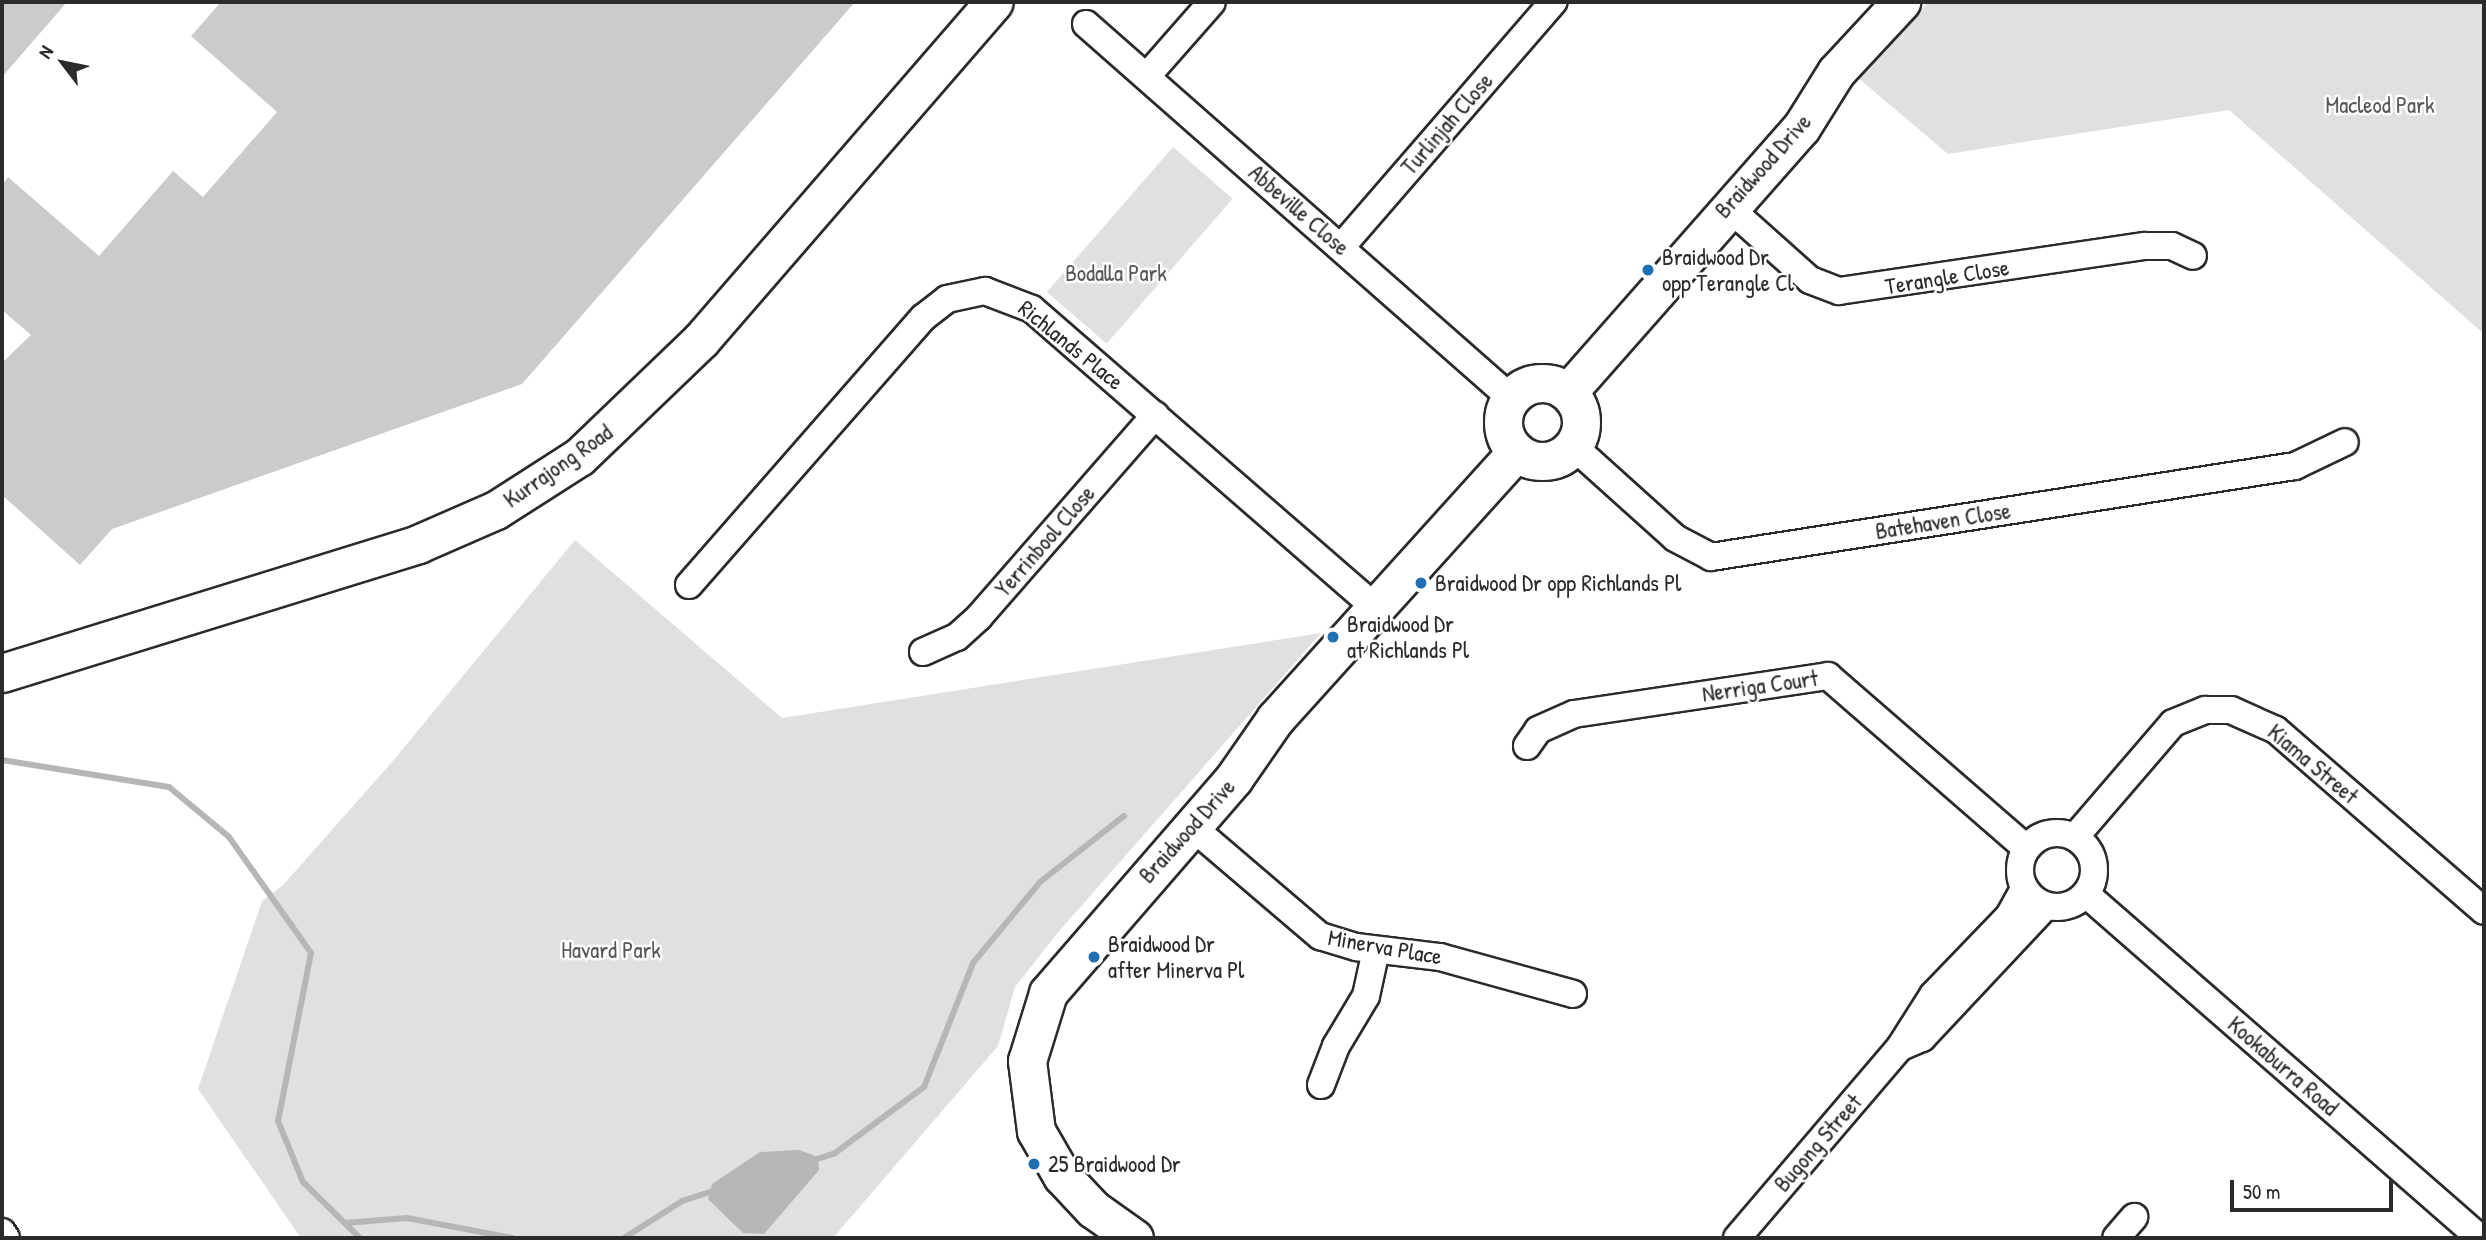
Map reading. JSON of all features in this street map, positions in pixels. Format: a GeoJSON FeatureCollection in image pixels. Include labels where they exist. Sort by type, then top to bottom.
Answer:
{"type":"FeatureCollection","features":[{"type":"Feature","properties":{"kind":"street","name":"Kurrajong Road"},"geometry":{"type":"LineString","coordinates":[[2,674],[429,540],[496,510],[579,457],[701,340],[994,2]]}},
{"type":"Feature","properties":{"kind":"street"},"geometry":{"type":"LineString","coordinates":[[1147,76],[1212,2]]}},
{"type":"Feature","properties":{"kind":"street","name":"Turlinjah Close"},"geometry":{"type":"LineString","coordinates":[[1342,246],[1553,2]]}},
{"type":"Feature","properties":{"kind":"street","name":"Braidwood Drive"},"geometry":{"type":"LineString","coordinates":[[1567,392],[1727,206],[1801,128],[1836,72],[1901,2]]}},
{"type":"Feature","properties":{"kind":"street","name":"Abbeville Close"},"geometry":{"type":"LineString","coordinates":[[1086,23],[1342,246],[1511,398]]}},
{"type":"Feature","properties":{"kind":"street","name":"Terangle Close"},"geometry":{"type":"LineString","coordinates":[[1727,206],[1810,279],[1839,291],[2145,246],[2172,246],[2193,256]]}},
{"type":"Feature","properties":{"kind":"street","name":"Richlands Place"},"geometry":{"type":"LineString","coordinates":[[689,585],[923,317],[956,296],[995,293],[1032,309],[1376,607]]}},
{"type":"Feature","properties":{"kind":"street"},"geometry":{"type":"LineString","coordinates":[[1545,383],[1567,392],[1580,412],[1573,446],[1552,460],[1527,458],[1516,452],[1502,420],[1511,398],[1545,383]]}},
{"type":"Feature","properties":{"kind":"street","name":"Yerrinbool Close"},"geometry":{"type":"LineString","coordinates":[[923,652],[957,637],[979,617],[1155,415]]}},
{"type":"Feature","properties":{"kind":"street","name":"Batehaven Close"},"geometry":{"type":"LineString","coordinates":[[1573,446],[1675,538],[1711,557],[2295,466],[2345,442]]}},
{"type":"Feature","properties":{"kind":"street","name":"Braidwood Drive"},"geometry":{"type":"LineString","coordinates":[[1134,1238],[1093,1209],[1044,1148],[1029,1099],[1030,1043],[1059,975],[1234,778],[1275,719],[1516,452]]}},
{"type":"Feature","properties":{"kind":"street","name":"Nerriga Court"},"geometry":{"type":"LineString","coordinates":[[1527,746],[1538,730],[1574,714],[1829,676],[2026,848]]}},
{"type":"Feature","properties":{"kind":"street","name":"Kiama Street"},"geometry":{"type":"LineString","coordinates":[[2075,837],[2173,723],[2205,710],[2231,710],[2276,730],[2484,911]]}},
{"type":"Feature","properties":{"kind":"street","name":"Minerva Place"},"geometry":{"type":"LineString","coordinates":[[1191,826],[1310,930],[1331,941],[1376,950],[1440,957],[1573,994]]}},
{"type":"Feature","properties":{"kind":"street"},"geometry":{"type":"LineString","coordinates":[[2049,833],[2075,837],[2092,857],[2092,883],[2085,894],[2074,904],[2046,906],[2024,889],[2020,861],[2026,848],[2049,833]]}},
{"type":"Feature","properties":{"kind":"street","name":"Bugong Street"},"geometry":{"type":"LineString","coordinates":[[1737,1238],[1900,1047],[1933,995],[2009,916],[2024,889]]}},
{"type":"Feature","properties":{"kind":"street","name":"Kookaburra Road"},"geometry":{"type":"LineString","coordinates":[[2085,894],[2480,1238]]}},
{"type":"Feature","properties":{"kind":"street","name":"Bugong Street"},"geometry":{"type":"LineString","coordinates":[[1900,1047],[1922,1038],[2046,906]]}},
{"type":"Feature","properties":{"kind":"street"},"geometry":{"type":"LineString","coordinates":[[1321,1085],[1336,1046],[1366,996],[1376,950]]}},
{"type":"Feature","properties":{"kind":"street"},"geometry":{"type":"LineString","coordinates":[[2116,1238],[2134,1217]]}},
{"type":"Feature","properties":{"kind":"street"},"geometry":{"type":"LineString","coordinates":[[2,1232],[6,1238]]}},
{"type":"Feature","properties":{"kind":"green space","name":"Macleod Park"},"geometry":{"type":"Polygon","coordinates":[[[1928,2],[2484,2],[2484,334],[2229,110],[1948,154],[1857,77],[1928,2]]]}},
{"type":"Feature","properties":{"kind":"green space","name":"Bodalla Park"},"geometry":{"type":"Polygon","coordinates":[[[1173,147],[1233,199],[1107,344],[1047,292],[1173,147]]]}},
{"type":"Feature","properties":{"kind":"green space","name":"Havard Park"},"geometry":{"type":"Polygon","coordinates":[[[575,540],[782,718],[1321,633],[1055,936],[1015,987],[998,1046],[833,1238],[301,1238],[198,1089],[262,901],[283,885],[392,762],[575,540]]]}},
{"type":"Feature","properties":{"kind":"shaded area"},"geometry":{"type":"Polygon","coordinates":[[[799,1150],[818,1157],[819,1170],[764,1234],[743,1233],[708,1199],[712,1184],[760,1152],[799,1150]]]}},
{"type":"Feature","properties":{"kind":"building"},"geometry":{"type":"Polygon","coordinates":[[[2,2],[67,2],[2,77],[2,2]]]}},
{"type":"Feature","properties":{"kind":"building"},"geometry":{"type":"Polygon","coordinates":[[[221,2],[855,2],[522,384],[112,529],[80,565],[2,495],[2,363],[31,335],[2,310],[2,185],[8,177],[99,256],[173,171],[203,197],[277,112],[191,36],[221,2]]]}},
{"type":"Feature","properties":{"kind":"waterway"},"geometry":{"type":"LineString","coordinates":[[2,760],[169,787],[229,837],[311,953],[278,1121],[303,1182],[360,1238]]}},
{"type":"Feature","properties":{"kind":"waterway"},"geometry":{"type":"LineString","coordinates":[[811,1161],[835,1153],[924,1087],[973,963],[1040,882],[1124,816]]}},
{"type":"Feature","properties":{"kind":"waterway"},"geometry":{"type":"LineString","coordinates":[[624,1238],[682,1201],[713,1191]]}},
{"type":"Feature","properties":{"kind":"waterway"},"geometry":{"type":"LineString","coordinates":[[345,1223],[407,1218],[513,1238]]}},
{"type":"Feature","properties":{"kind":"place","name":"Braidwood Dr opp Terangle Cl"},"geometry":{"type":"Point","coordinates":[1648,270]}},
{"type":"Feature","properties":{"kind":"place","name":"Braidwood Dr opp Richlands Pl"},"geometry":{"type":"Point","coordinates":[1421,583]}},
{"type":"Feature","properties":{"kind":"place","name":"Braidwood Dr at Richlands Pl"},"geometry":{"type":"Point","coordinates":[1333,637]}},
{"type":"Feature","properties":{"kind":"place","name":"Braidwood Dr after Minerva Pl"},"geometry":{"type":"Point","coordinates":[1094,957]}},
{"type":"Feature","properties":{"kind":"place","name":"25 Braidwood Dr"},"geometry":{"type":"Point","coordinates":[1034,1164]}}]}
